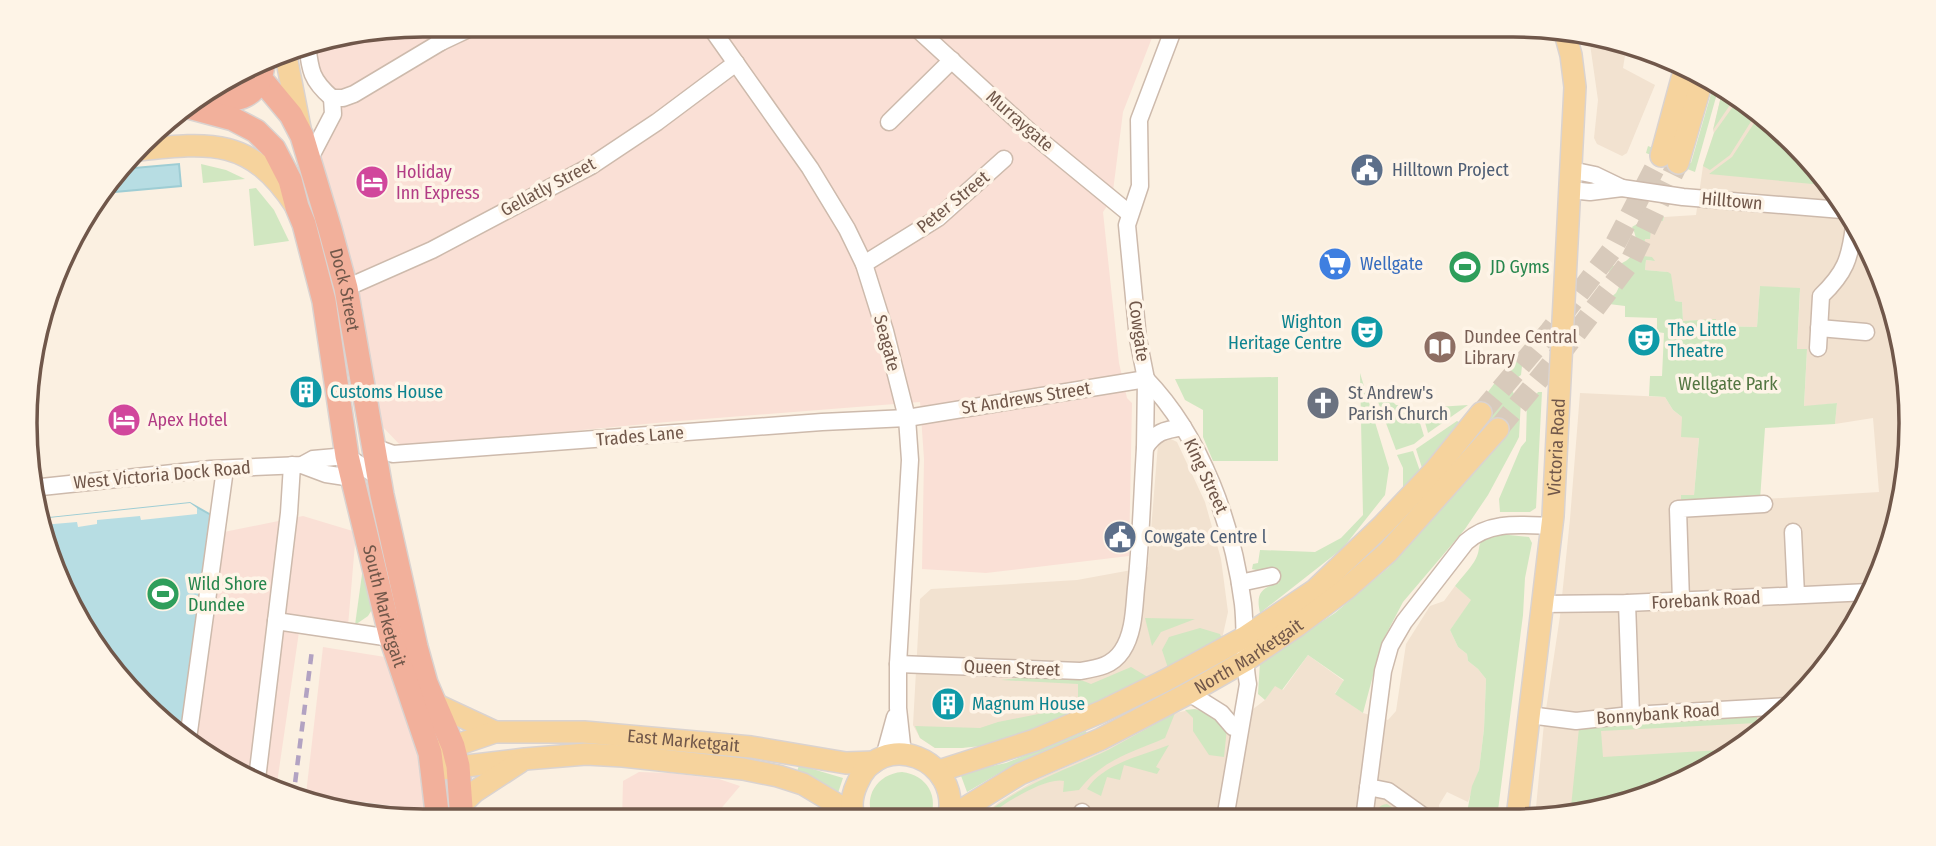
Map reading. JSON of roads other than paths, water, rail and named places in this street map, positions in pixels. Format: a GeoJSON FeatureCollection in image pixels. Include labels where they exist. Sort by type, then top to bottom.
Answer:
{"type":"FeatureCollection","features":[{"type":"Feature","properties":{"kind":"highway","name":"Dock Street"},"geometry":{"type":"LineString","coordinates":[[258,74],[291,115],[302,136],[346,288],[364,459]]}},
{"type":"Feature","properties":{"kind":"highway"},"geometry":{"type":"LineString","coordinates":[[212,100],[235,101],[250,93],[255,76]]}},
{"type":"Feature","properties":{"kind":"highway","name":"Dock Street"},"geometry":{"type":"LineString","coordinates":[[198,110],[233,119],[250,127],[266,139],[284,164],[296,207],[304,224],[364,459]]}},
{"type":"Feature","properties":{"kind":"highway","name":"South Marketgait"},"geometry":{"type":"LineString","coordinates":[[364,459],[391,638],[432,762],[437,809]]}},
{"type":"Feature","properties":{"kind":"highway","name":"South Marketgait"},"geometry":{"type":"LineString","coordinates":[[364,459],[426,683],[456,756],[462,809]]}},
{"type":"Feature","properties":{"kind":"main road","name":"Victoria Road"},"geometry":{"type":"LineString","coordinates":[[1518,809],[1552,526],[1575,87],[1572,55],[1567,41]]}},
{"type":"Feature","properties":{"kind":"main road"},"geometry":{"type":"LineString","coordinates":[[287,61],[302,136]]}},
{"type":"Feature","properties":{"kind":"main road"},"geometry":{"type":"LineString","coordinates":[[1684,77],[1670,159],[1700,85]]}},
{"type":"Feature","properties":{"kind":"main road"},"geometry":{"type":"LineString","coordinates":[[151,149],[194,144],[233,150],[270,172],[296,207]]}},
{"type":"Feature","properties":{"kind":"main road","name":"North Marketgait"},"geometry":{"type":"LineString","coordinates":[[939,771],[1035,740],[1102,711],[1245,637],[1315,590],[1382,526],[1435,470],[1481,413]]}},
{"type":"Feature","properties":{"kind":"main road","name":"North Marketgait"},"geometry":{"type":"LineString","coordinates":[[965,809],[1020,774],[1101,739],[1245,664],[1346,589],[1388,552],[1497,429]]}},
{"type":"Feature","properties":{"kind":"main road","name":"East Marketgait"},"geometry":{"type":"LineString","coordinates":[[437,705],[495,732],[620,734],[751,747],[846,763],[887,758]]}},
{"type":"Feature","properties":{"kind":"main road","name":"East Marketgait"},"geometry":{"type":"LineString","coordinates":[[456,756],[495,732]]}},
{"type":"Feature","properties":{"kind":"main road","name":"East Marketgait"},"geometry":{"type":"LineString","coordinates":[[432,762],[456,756],[525,759],[586,754],[743,769],[803,784],[842,809]]}},
{"type":"Feature","properties":{"kind":"main road"},"geometry":{"type":"LineString","coordinates":[[853,809],[852,794],[860,776],[887,758],[917,756],[939,771],[948,785],[950,809]]}},
{"type":"Feature","properties":{"kind":"main road","name":"East Marketgait"},"geometry":{"type":"LineString","coordinates":[[464,809],[474,792],[525,759]]}},
{"type":"Feature","properties":{"kind":"street"},"geometry":{"type":"LineString","coordinates":[[439,37],[441,42]]}},
{"type":"Feature","properties":{"kind":"street"},"geometry":{"type":"LineString","coordinates":[[332,99],[354,94],[451,37]]}},
{"type":"Feature","properties":{"kind":"street","name":"Seagate"},"geometry":{"type":"LineString","coordinates":[[718,37],[819,181],[847,229],[864,264],[885,331],[906,418],[909,460],[898,708],[887,758]]}},
{"type":"Feature","properties":{"kind":"street","name":"Murraygate"},"geometry":{"type":"LineString","coordinates":[[927,37],[1026,137],[1049,137],[1136,212]]}},
{"type":"Feature","properties":{"kind":"street","name":"Cowgate"},"geometry":{"type":"LineString","coordinates":[[1121,652],[1128,640],[1132,621],[1139,558],[1146,379],[1138,339],[1138,251],[1127,225],[1136,212],[1140,186],[1139,120],[1170,37]]}},
{"type":"Feature","properties":{"kind":"street"},"geometry":{"type":"LineString","coordinates":[[308,54],[311,74],[332,99],[333,114],[309,160]]}},
{"type":"Feature","properties":{"kind":"street"},"geometry":{"type":"LineString","coordinates":[[889,122],[952,60]]}},
{"type":"Feature","properties":{"kind":"street","name":"Gellatly Street"},"geometry":{"type":"LineString","coordinates":[[346,288],[432,250],[609,154],[736,63]]}},
{"type":"Feature","properties":{"kind":"street","name":"Peter Street"},"geometry":{"type":"LineString","coordinates":[[864,264],[938,218],[1004,159]]}},
{"type":"Feature","properties":{"kind":"street","name":"Hilltown"},"geometry":{"type":"LineString","coordinates":[[1571,180],[1590,192],[1622,188],[1694,198],[1835,209]]}},
{"type":"Feature","properties":{"kind":"street"},"geometry":{"type":"LineString","coordinates":[[1818,348],[1821,296],[1845,268],[1852,239]]}},
{"type":"Feature","properties":{"kind":"street"},"geometry":{"type":"LineString","coordinates":[[1819,328],[1866,332]]}},
{"type":"Feature","properties":{"kind":"street","name":"St Andrews Street"},"geometry":{"type":"LineString","coordinates":[[906,418],[1146,379]]}},
{"type":"Feature","properties":{"kind":"street","name":"King Street"},"geometry":{"type":"LineString","coordinates":[[1146,379],[1173,410],[1183,427],[1226,517],[1240,583],[1248,684],[1227,809]]}},
{"type":"Feature","properties":{"kind":"street","name":"Trades Lane"},"geometry":{"type":"LineString","coordinates":[[364,459],[393,454],[906,418]]}},
{"type":"Feature","properties":{"kind":"street"},"geometry":{"type":"LineString","coordinates":[[1145,448],[1158,432],[1183,427]]}},
{"type":"Feature","properties":{"kind":"street","name":"West Victoria Dock Road"},"geometry":{"type":"LineString","coordinates":[[42,487],[225,469],[297,465],[313,459],[364,459]]}},
{"type":"Feature","properties":{"kind":"street","name":"West Victoria Dock Road"},"geometry":{"type":"LineString","coordinates":[[297,465],[326,474],[364,459]]}},
{"type":"Feature","properties":{"kind":"street"},"geometry":{"type":"LineString","coordinates":[[258,772],[297,465]]}},
{"type":"Feature","properties":{"kind":"street"},"geometry":{"type":"LineString","coordinates":[[189,730],[225,469]]}},
{"type":"Feature","properties":{"kind":"street"},"geometry":{"type":"LineString","coordinates":[[1681,601],[1678,509],[1764,504]]}},
{"type":"Feature","properties":{"kind":"street"},"geometry":{"type":"LineString","coordinates":[[1365,809],[1383,671],[1390,646],[1404,622],[1466,542],[1477,532],[1489,527],[1515,524],[1552,526]]}},
{"type":"Feature","properties":{"kind":"street"},"geometry":{"type":"LineString","coordinates":[[1793,532],[1796,595]]}},
{"type":"Feature","properties":{"kind":"street"},"geometry":{"type":"LineString","coordinates":[[1240,583],[1272,576]]}},
{"type":"Feature","properties":{"kind":"street","name":"Forebank Road"},"geometry":{"type":"LineString","coordinates":[[1542,604],[1627,603],[1860,592]]}},
{"type":"Feature","properties":{"kind":"street"},"geometry":{"type":"LineString","coordinates":[[1627,603],[1631,715]]}},
{"type":"Feature","properties":{"kind":"street"},"geometry":{"type":"LineString","coordinates":[[276,621],[391,638]]}},
{"type":"Feature","properties":{"kind":"street","name":"Queen Street"},"geometry":{"type":"LineString","coordinates":[[898,664],[1080,671],[1100,668],[1112,662],[1121,652]]}},
{"type":"Feature","properties":{"kind":"street","name":"King Street"},"geometry":{"type":"LineString","coordinates":[[1235,758],[1233,727],[1239,683],[1245,664]]}},
{"type":"Feature","properties":{"kind":"street"},"geometry":{"type":"LineString","coordinates":[[1189,693],[1215,709],[1233,727]]}},
{"type":"Feature","properties":{"kind":"street","name":"Bonnybank Road"},"geometry":{"type":"LineString","coordinates":[[1529,715],[1576,721],[1775,706]]}},
{"type":"Feature","properties":{"kind":"street"},"geometry":{"type":"LineString","coordinates":[[1368,787],[1388,791],[1413,809]]}},
{"type":"Feature","properties":{"kind":"water"},"geometry":{"type":"Polygon","coordinates":[[[179,164],[181,186],[114,192],[133,168],[179,164]]]}},
{"type":"Feature","properties":{"kind":"water"},"geometry":{"type":"Polygon","coordinates":[[[190,503],[211,515],[182,725],[133,678],[102,638],[66,571],[49,518],[190,503]]]}},
{"type":"Feature","properties":{"kind":"tunnel"},"geometry":{"type":"LineString","coordinates":[[1481,413],[1550,331],[1612,250],[1661,156]]}},
{"type":"Feature","properties":{"kind":"tunnel"},"geometry":{"type":"LineString","coordinates":[[1498,429],[1630,262],[1678,163]]}},
{"type":"Feature","properties":{"kind":"railway"},"geometry":{"type":"LineString","coordinates":[[294,787],[312,650]]}},
{"type":"Feature","properties":{"kind":"place","name":"Hilltown Project"},"geometry":{"type":"Point","coordinates":[1367,170]}},
{"type":"Feature","properties":{"kind":"place","name":"Holiday Inn Express"},"geometry":{"type":"Point","coordinates":[372,182]}},
{"type":"Feature","properties":{"kind":"place","name":"Wellgate"},"geometry":{"type":"Point","coordinates":[1335,264]}},
{"type":"Feature","properties":{"kind":"place","name":"JD Gyms"},"geometry":{"type":"Point","coordinates":[1465,267]}},
{"type":"Feature","properties":{"kind":"place","name":"Wighton Heritage Centre"},"geometry":{"type":"Point","coordinates":[1367,332]}},
{"type":"Feature","properties":{"kind":"place","name":"The Little Theatre"},"geometry":{"type":"Point","coordinates":[1644,340]}},
{"type":"Feature","properties":{"kind":"place","name":"Dundee Central Library"},"geometry":{"type":"Point","coordinates":[1440,347]}},
{"type":"Feature","properties":{"kind":"place","name":"Customs House"},"geometry":{"type":"Point","coordinates":[306,392]}},
{"type":"Feature","properties":{"kind":"place","name":"St Andrew's Parish Church"},"geometry":{"type":"Point","coordinates":[1323,403]}},
{"type":"Feature","properties":{"kind":"place","name":"Apex Hotel"},"geometry":{"type":"Point","coordinates":[124,420]}},
{"type":"Feature","properties":{"kind":"place","name":"Cowgate Centre l"},"geometry":{"type":"Point","coordinates":[1120,537]}},
{"type":"Feature","properties":{"kind":"place","name":"Wild Shore Dundee"},"geometry":{"type":"Point","coordinates":[163,594]}},
{"type":"Feature","properties":{"kind":"place","name":"Magnum House"},"geometry":{"type":"Point","coordinates":[948,704]}},
{"type":"Feature","properties":{"kind":"park label","name":"Wellgate Park"},"geometry":{"type":"Point","coordinates":[1728,384]}}]}
